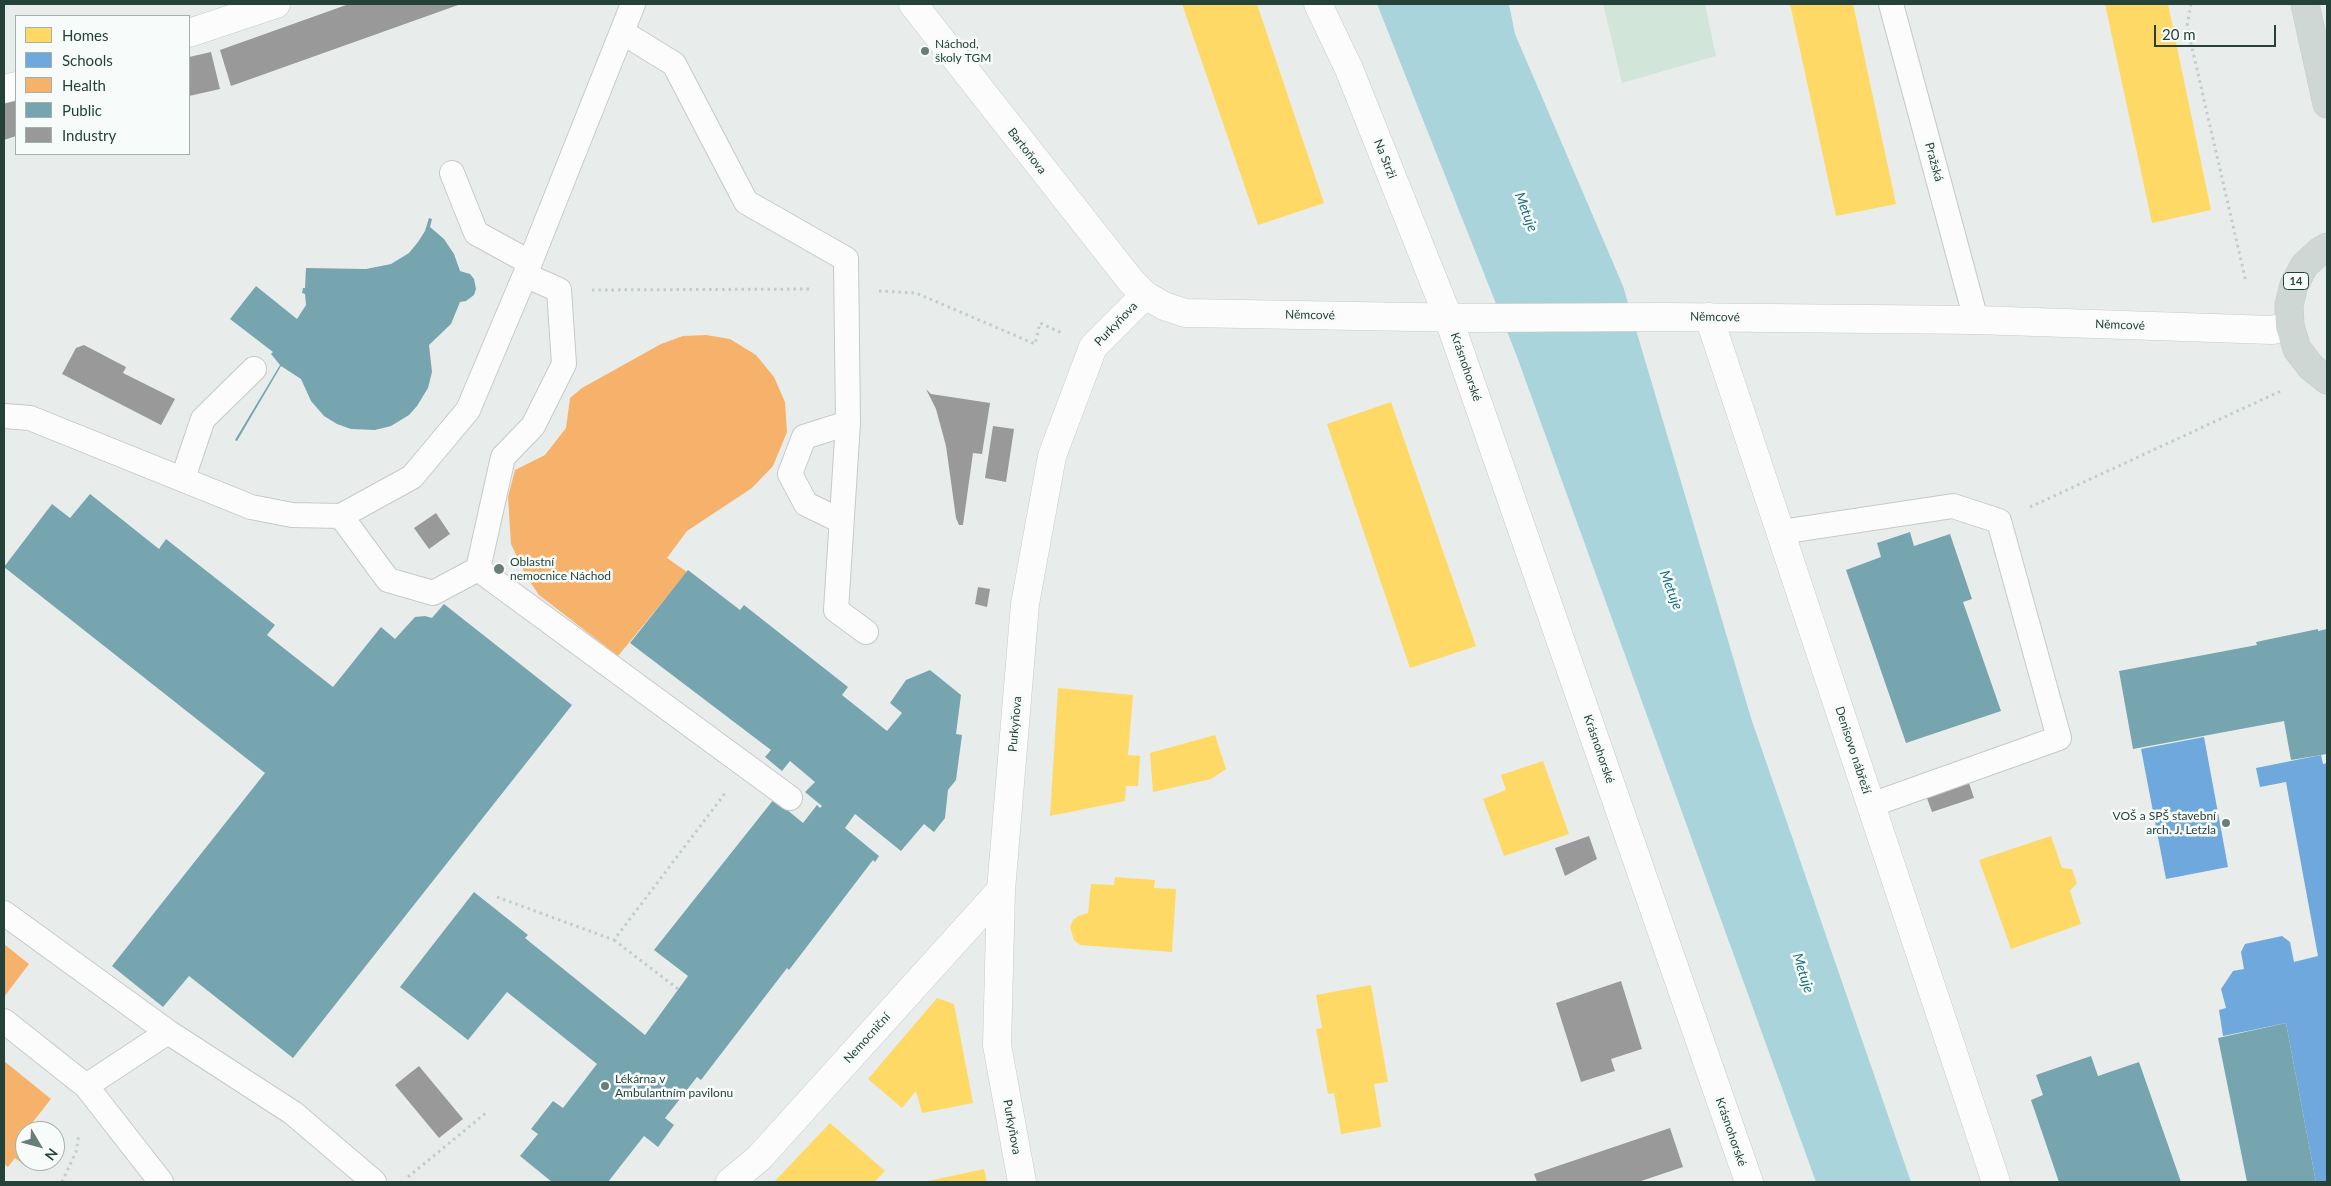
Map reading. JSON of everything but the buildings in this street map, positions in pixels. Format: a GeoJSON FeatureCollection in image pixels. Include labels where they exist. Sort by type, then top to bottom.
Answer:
{"type":"FeatureCollection","features":[{"type":"Feature","properties":{"kind":"main road"},"geometry":{"type":"LineString","coordinates":[[2305,4],[2327,104]]}},
{"type":"Feature","properties":{"kind":"main road","name":"14"},"geometry":{"type":"LineString","coordinates":[[2327,247],[2304,266],[2294,285],[2289,305],[2290,326],[2297,349],[2311,368],[2327,380]]}},
{"type":"Feature","properties":{"kind":"street"},"geometry":{"type":"LineString","coordinates":[[190,33],[276,4]]}},
{"type":"Feature","properties":{"kind":"street","name":"Bartoňova"},"geometry":{"type":"LineString","coordinates":[[913,4],[1091,233],[1145,295]]}},
{"type":"Feature","properties":{"kind":"street","name":"Na Strži"},"geometry":{"type":"LineString","coordinates":[[1318,4],[1460,318]]}},
{"type":"Feature","properties":{"kind":"street","name":"Němcové"},"geometry":{"type":"LineString","coordinates":[[1145,295],[1164,306],[1186,313],[1460,318],[1710,317],[1976,320],[2272,330],[2290,326]]}},
{"type":"Feature","properties":{"kind":"street","name":"Purkyňova"},"geometry":{"type":"LineString","coordinates":[[1022,1182],[997,1045],[1001,890],[1025,604],[1052,456],[1093,347],[1145,295]]}},
{"type":"Feature","properties":{"kind":"street","name":"Denisovo nábřeží"},"geometry":{"type":"LineString","coordinates":[[1710,317],[1996,1182]]}},
{"type":"Feature","properties":{"kind":"street","name":"Krásnohorské"},"geometry":{"type":"LineString","coordinates":[[1460,318],[1749,1182]]}},
{"type":"Feature","properties":{"kind":"street","name":"Nemocniční"},"geometry":{"type":"LineString","coordinates":[[730,1182],[759,1158],[1001,890]]}},
{"type":"Feature","properties":{"kind":"lane"},"geometry":{"type":"LineString","coordinates":[[4,416],[30,418],[251,507],[292,515],[341,516],[412,477],[468,410],[633,4]]}},
{"type":"Feature","properties":{"kind":"lane","name":"Pražská"},"geometry":{"type":"LineString","coordinates":[[1891,4],[1976,320]]}},
{"type":"Feature","properties":{"kind":"lane"},"geometry":{"type":"LineString","coordinates":[[622,32],[674,64],[746,202],[846,259],[848,423],[836,610],[866,632]]}},
{"type":"Feature","properties":{"kind":"lane"},"geometry":{"type":"LineString","coordinates":[[341,516],[388,580],[433,593],[478,569],[503,457],[533,426],[564,364],[559,290],[476,233],[452,173]]}},
{"type":"Feature","properties":{"kind":"lane"},"geometry":{"type":"LineString","coordinates":[[183,478],[203,420],[254,369]]}},
{"type":"Feature","properties":{"kind":"lane"},"geometry":{"type":"LineString","coordinates":[[841,521],[806,504],[790,474],[804,437],[848,423]]}},
{"type":"Feature","properties":{"kind":"lane"},"geometry":{"type":"LineString","coordinates":[[1781,532],[1953,506],[1999,520],[2058,738],[1871,805]]}},
{"type":"Feature","properties":{"kind":"lane"},"geometry":{"type":"LineString","coordinates":[[478,569],[790,798]]}},
{"type":"Feature","properties":{"kind":"lane"},"geometry":{"type":"LineString","coordinates":[[4,913],[168,1032],[293,1113],[374,1182]]}},
{"type":"Feature","properties":{"kind":"lane"},"geometry":{"type":"LineString","coordinates":[[4,1021],[86,1086],[161,1182]]}},
{"type":"Feature","properties":{"kind":"lane"},"geometry":{"type":"LineString","coordinates":[[86,1086],[168,1032]]}},
{"type":"Feature","properties":{"kind":"path"},"geometry":{"type":"LineString","coordinates":[[2191,4],[2187,26],[2246,282]]}},
{"type":"Feature","properties":{"kind":"path"},"geometry":{"type":"LineString","coordinates":[[632,291],[846,289],[916,294],[1035,344]]}},
{"type":"Feature","properties":{"kind":"path"},"geometry":{"type":"LineString","coordinates":[[1999,520],[2283,390]]}},
{"type":"Feature","properties":{"kind":"path"},"geometry":{"type":"LineString","coordinates":[[614,940],[745,765]]}},
{"type":"Feature","properties":{"kind":"path"},"geometry":{"type":"LineString","coordinates":[[497,897],[614,940],[678,990]]}},
{"type":"Feature","properties":{"kind":"path"},"geometry":{"type":"LineString","coordinates":[[62,1182],[76,1152],[86,1086]]}},
{"type":"Feature","properties":{"kind":"path"},"geometry":{"type":"LineString","coordinates":[[401,1182],[487,1112]]}},
{"type":"Feature","properties":{"kind":"green space"},"geometry":{"type":"Polygon","coordinates":[[[1603,4],[1705,4],[1716,56],[1622,83],[1603,4]]]}},
{"type":"Feature","properties":{"kind":"water","name":"Metuje"},"geometry":{"type":"Polygon","coordinates":[[[1377,4],[1509,4],[1515,34],[1623,286],[1751,718],[1911,1182],[1816,1182],[1516,354],[1377,4]]]}},
{"type":"Feature","properties":{"kind":"place","name":"Náchod, školy TGM"},"geometry":{"type":"Point","coordinates":[925,51]}},
{"type":"Feature","properties":{"kind":"place","name":"Oblastní nemocnice Náchod"},"geometry":{"type":"Point","coordinates":[499,569]}},
{"type":"Feature","properties":{"kind":"place","name":"VOŠ a SPŠ stavební arch. J. Letzla"},"geometry":{"type":"Point","coordinates":[2226,823]}},
{"type":"Feature","properties":{"kind":"place","name":"Lékárna v Ambulantním pavilonu"},"geometry":{"type":"Point","coordinates":[605,1086]}}]}
